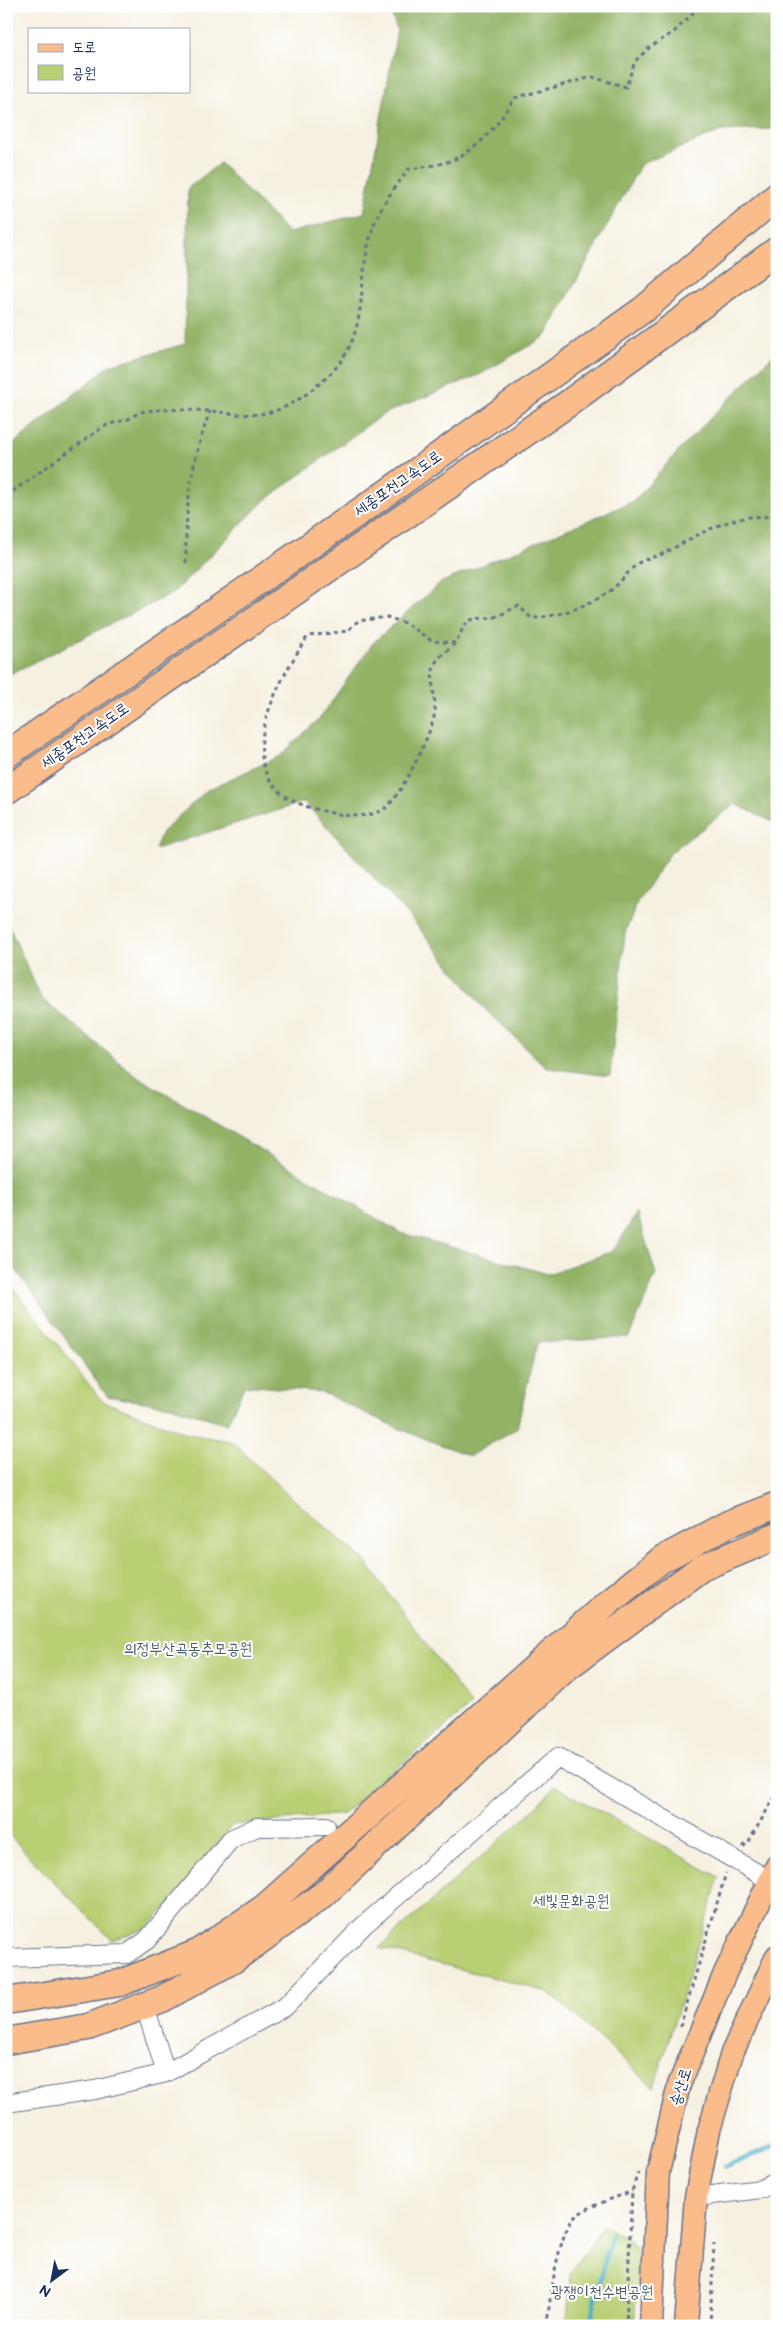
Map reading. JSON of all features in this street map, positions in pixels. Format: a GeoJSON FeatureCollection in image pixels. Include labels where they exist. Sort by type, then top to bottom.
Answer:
{"type":"FeatureCollection","features":[{"type":"Feature","properties":{"kind":"highway","name":"세종포천고속도로"},"geometry":{"type":"LineString","coordinates":[[6,755],[388,492],[644,309],[777,196]]}},
{"type":"Feature","properties":{"kind":"highway","name":"세종포천고속도로"},"geometry":{"type":"LineString","coordinates":[[6,791],[566,405],[777,250]]}},
{"type":"Feature","properties":{"kind":"highway"},"geometry":{"type":"LineString","coordinates":[[6,2001],[120,1982],[197,1953],[264,1908],[609,1602],[661,1560],[728,1524],[777,1505]]}},
{"type":"Feature","properties":{"kind":"highway"},"geometry":{"type":"LineString","coordinates":[[6,2042],[88,2027],[162,1999],[233,1960],[324,1894],[567,1667],[701,1568],[777,1536]]}},
{"type":"Feature","properties":{"kind":"main road","name":"송산로"},"geometry":{"type":"LineString","coordinates":[[650,2326],[658,2172],[679,2085],[725,1973],[773,1873]]}},
{"type":"Feature","properties":{"kind":"main road"},"geometry":{"type":"LineString","coordinates":[[686,2326],[696,2197],[708,2130],[732,2053],[777,1956]]}},
{"type":"Feature","properties":{"kind":"street"},"geometry":{"type":"LineString","coordinates":[[6,2102],[95,2090],[166,2073],[286,2006],[364,1925],[558,1757],[773,1873]]}},
{"type":"Feature","properties":{"kind":"street"},"geometry":{"type":"LineString","coordinates":[[6,1958],[130,1960],[231,1839],[257,1826],[326,1826]]}},
{"type":"Feature","properties":{"kind":"street"},"geometry":{"type":"LineString","coordinates":[[148,2016],[166,2073]]}},
{"type":"Feature","properties":{"kind":"street"},"geometry":{"type":"LineString","coordinates":[[696,2197],[760,2190],[777,2182]]}},
{"type":"Feature","properties":{"kind":"path"},"geometry":{"type":"LineString","coordinates":[[6,496],[71,448],[113,422],[129,419],[140,412],[210,411],[246,415],[274,411],[310,392],[342,362],[355,334],[372,231],[382,206],[409,169],[448,162],[473,148],[506,113],[514,98],[592,77],[626,87],[635,61],[650,47],[674,32],[700,6]]}},
{"type":"Feature","properties":{"kind":"path"},"geometry":{"type":"LineString","coordinates":[[186,563],[188,489],[199,442],[210,411]]}},
{"type":"Feature","properties":{"kind":"path"},"geometry":{"type":"LineString","coordinates":[[455,643],[432,641],[405,623],[387,616],[358,621],[347,631],[308,636],[284,675],[265,720],[261,756],[269,778],[284,794],[314,809],[352,815],[373,814],[384,810],[399,794],[432,723],[435,710],[433,680],[436,663],[455,643],[462,628],[470,620],[494,617],[519,606],[531,618],[550,617],[611,591],[627,572],[642,561],[664,554],[706,530],[742,518],[777,518]]}},
{"type":"Feature","properties":{"kind":"path"},"geometry":{"type":"LineString","coordinates":[[547,2326],[549,2303],[562,2242],[575,2216],[632,2191]]}},
{"type":"Feature","properties":{"kind":"path"},"geometry":{"type":"LineString","coordinates":[[710,2326],[714,2238]]}},
{"type":"Feature","properties":{"kind":"green space"},"geometry":{"type":"Polygon","coordinates":[[[389,6],[777,6],[777,125],[771,129],[721,131],[641,164],[546,336],[479,375],[383,414],[263,502],[173,593],[6,676],[6,450],[110,365],[185,344],[188,188],[220,163],[289,233],[364,213],[397,30],[389,6]]]}},
{"type":"Feature","properties":{"kind":"green space"},"geometry":{"type":"Polygon","coordinates":[[[777,351],[777,824],[735,804],[671,852],[638,901],[625,933],[610,1076],[547,1068],[483,1007],[411,918],[304,802],[155,849],[162,832],[207,790],[280,756],[320,718],[373,643],[440,583],[634,501],[683,446],[777,351]]]}},
{"type":"Feature","properties":{"kind":"green space"},"geometry":{"type":"Polygon","coordinates":[[[6,919],[41,998],[136,1076],[401,1233],[548,1274],[613,1251],[637,1213],[656,1274],[629,1337],[537,1343],[517,1428],[470,1456],[395,1427],[321,1392],[245,1385],[227,1424],[170,1406],[107,1396],[6,1256],[6,919]]]}},
{"type":"Feature","properties":{"kind":"green space","name":"의정부산곡동추모공원"},"geometry":{"type":"Polygon","coordinates":[[[6,1279],[102,1401],[187,1434],[231,1441],[285,1492],[364,1560],[471,1705],[343,1814],[232,1825],[174,1899],[147,1928],[112,1940],[34,1862],[6,1831],[6,1279]]]}},
{"type":"Feature","properties":{"kind":"green space","name":"세빛문화공원"},"geometry":{"type":"Polygon","coordinates":[[[555,1786],[719,1877],[654,2087],[548,1992],[379,1948],[533,1810],[555,1786]]]}},
{"type":"Feature","properties":{"kind":"green space","name":"광쟁이천수변공원"},"geometry":{"type":"Polygon","coordinates":[[[603,2226],[630,2239],[639,2255],[634,2326],[567,2326],[570,2274],[603,2226]]]}},
{"type":"Feature","properties":{"kind":"waterway"},"geometry":{"type":"LineString","coordinates":[[725,2167],[777,2144]]}},
{"type":"Feature","properties":{"kind":"waterway"},"geometry":{"type":"LineString","coordinates":[[589,2326],[611,2236]]}}]}
